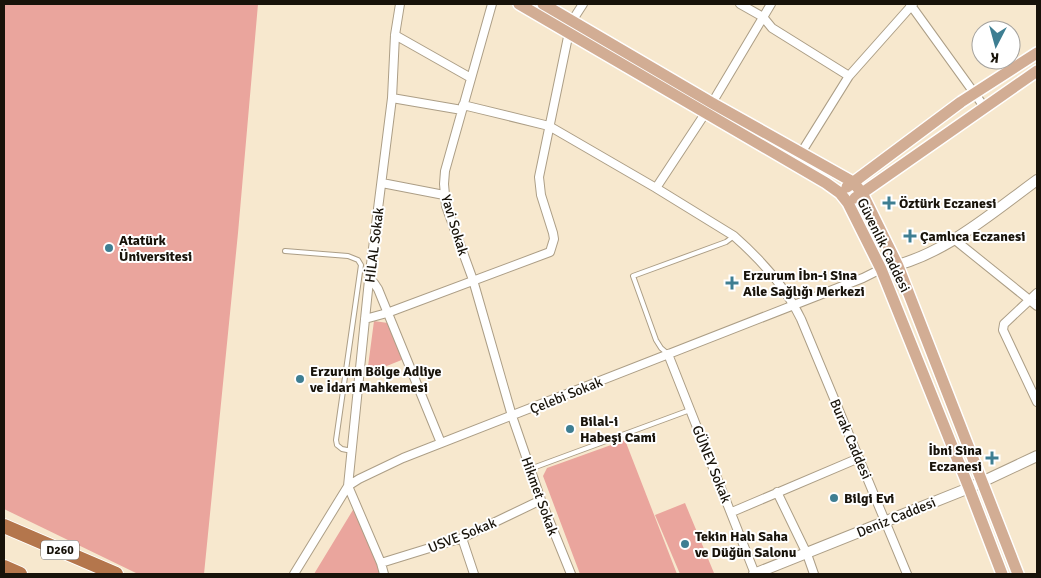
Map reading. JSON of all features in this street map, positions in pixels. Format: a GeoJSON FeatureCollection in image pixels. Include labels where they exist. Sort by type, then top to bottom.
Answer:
{"type":"FeatureCollection","features":[{"type":"Feature","properties":{"kind":"highway","name":"D260"},"geometry":{"type":"LineString","coordinates":[[4,526],[116,574]]}},
{"type":"Feature","properties":{"kind":"highway"},"geometry":{"type":"LineString","coordinates":[[4,567],[20,574]]}},
{"type":"Feature","properties":{"kind":"main road","name":"Güvenlik Caddesi"},"geometry":{"type":"LineString","coordinates":[[519,4],[571,26],[712,103],[852,182],[862,193],[898,266],[1018,574]]}},
{"type":"Feature","properties":{"kind":"main road","name":"Güvenlik Caddesi"},"geometry":{"type":"LineString","coordinates":[[543,4],[571,26],[704,113],[826,183],[840,193],[848,203],[881,269],[1002,574]]}},
{"type":"Feature","properties":{"kind":"main road"},"geometry":{"type":"LineString","coordinates":[[840,193],[852,182],[974,94],[1037,53]]}},
{"type":"Feature","properties":{"kind":"main road"},"geometry":{"type":"LineString","coordinates":[[848,203],[1037,71]]}},
{"type":"Feature","properties":{"kind":"street","name":"HİLAL Sokak"},"geometry":{"type":"LineString","coordinates":[[348,486],[369,280],[392,98],[395,35],[400,4]]}},
{"type":"Feature","properties":{"kind":"street","name":"Yavi Sokak"},"geometry":{"type":"LineString","coordinates":[[492,4],[445,171],[444,195],[446,206],[473,280],[512,416]]}},
{"type":"Feature","properties":{"kind":"street"},"geometry":{"type":"LineString","coordinates":[[365,318],[387,313],[550,252],[554,239],[553,232],[541,194],[539,177],[571,26],[583,4]]}},
{"type":"Feature","properties":{"kind":"street"},"geometry":{"type":"LineString","coordinates":[[740,4],[763,17],[772,28],[849,76]]}},
{"type":"Feature","properties":{"kind":"street"},"geometry":{"type":"LineString","coordinates":[[656,188],[712,103],[771,4]]}},
{"type":"Feature","properties":{"kind":"street"},"geometry":{"type":"LineString","coordinates":[[801,153],[849,76],[912,4],[984,108]]}},
{"type":"Feature","properties":{"kind":"street"},"geometry":{"type":"LineString","coordinates":[[395,35],[471,78]]}},
{"type":"Feature","properties":{"kind":"street","name":"Burak Caddesi"},"geometry":{"type":"LineString","coordinates":[[392,98],[463,108],[549,126],[656,188],[734,236],[744,245],[778,282],[794,305],[907,574]]}},
{"type":"Feature","properties":{"kind":"street"},"geometry":{"type":"LineString","coordinates":[[881,269],[898,266],[955,240],[1037,180]]}},
{"type":"Feature","properties":{"kind":"street"},"geometry":{"type":"LineString","coordinates":[[382,183],[444,195]]}},
{"type":"Feature","properties":{"kind":"street"},"geometry":{"type":"LineString","coordinates":[[955,240],[1037,306]]}},
{"type":"Feature","properties":{"kind":"street","name":"Çelebi Sokak"},"geometry":{"type":"LineString","coordinates":[[294,574],[348,486],[359,479],[403,458],[863,278],[881,269]]}},
{"type":"Feature","properties":{"kind":"street"},"geometry":{"type":"LineString","coordinates":[[369,280],[376,286],[441,443]]}},
{"type":"Feature","properties":{"kind":"street"},"geometry":{"type":"LineString","coordinates":[[1037,293],[1004,324],[1003,330],[1037,402]]}},
{"type":"Feature","properties":{"kind":"street","name":"GÜNEY Sokak"},"geometry":{"type":"LineString","coordinates":[[668,354],[732,512],[754,574]]}},
{"type":"Feature","properties":{"kind":"street","name":"Hikmet Sokak"},"geometry":{"type":"LineString","coordinates":[[512,416],[541,500],[571,574]]}},
{"type":"Feature","properties":{"kind":"street","name":"Deniz Caddesi"},"geometry":{"type":"LineString","coordinates":[[754,574],[969,488],[1037,456]]}},
{"type":"Feature","properties":{"kind":"street"},"geometry":{"type":"LineString","coordinates":[[732,512],[859,458]]}},
{"type":"Feature","properties":{"kind":"street"},"geometry":{"type":"LineString","coordinates":[[348,486],[384,574]]}},
{"type":"Feature","properties":{"kind":"street"},"geometry":{"type":"LineString","coordinates":[[778,492],[814,574]]}},
{"type":"Feature","properties":{"kind":"street","name":"USVE Sokak"},"geometry":{"type":"LineString","coordinates":[[381,563],[462,538],[541,500]]}},
{"type":"Feature","properties":{"kind":"street"},"geometry":{"type":"LineString","coordinates":[[462,538],[474,574]]}},
{"type":"Feature","properties":{"kind":"lane"},"geometry":{"type":"LineString","coordinates":[[668,354],[656,340],[633,276],[726,242],[734,236]]}},
{"type":"Feature","properties":{"kind":"lane"},"geometry":{"type":"LineString","coordinates":[[285,251],[348,256],[358,260],[360,265],[336,440],[337,446],[352,451]]}},
{"type":"Feature","properties":{"kind":"lane"},"geometry":{"type":"LineString","coordinates":[[530,469],[690,410]]}},
{"type":"Feature","properties":{"kind":"shaded area","name":"Atatürk Üniversitesi"},"geometry":{"type":"Polygon","coordinates":[[[4,4],[258,4],[238,233],[204,574],[138,574],[4,509],[4,4]]]}},
{"type":"Feature","properties":{"kind":"shaded area"},"geometry":{"type":"Polygon","coordinates":[[[374,321],[388,323],[404,359],[367,374],[374,321]]]}},
{"type":"Feature","properties":{"kind":"shaded area"},"geometry":{"type":"Polygon","coordinates":[[[625,440],[677,574],[580,574],[543,476],[547,468],[625,440]]]}},
{"type":"Feature","properties":{"kind":"shaded area"},"geometry":{"type":"Polygon","coordinates":[[[359,500],[387,574],[314,574],[359,500]]]}},
{"type":"Feature","properties":{"kind":"shaded area","name":"Tekin Halı Saha ve Düğün Salonu"},"geometry":{"type":"Polygon","coordinates":[[[685,503],[714,573],[680,574],[655,515],[685,503]]]}},
{"type":"Feature","properties":{"kind":"place","name":"Öztürk Eczanesi"},"geometry":{"type":"Point","coordinates":[889,203]}},
{"type":"Feature","properties":{"kind":"place","name":"Çamlıca Eczanesi"},"geometry":{"type":"Point","coordinates":[910,236]}},
{"type":"Feature","properties":{"kind":"place","name":"Atatürk Üniversitesi"},"geometry":{"type":"Point","coordinates":[109,248]}},
{"type":"Feature","properties":{"kind":"place","name":"Erzurum İbn-i Sina Aile Sağlığı Merkezi"},"geometry":{"type":"Point","coordinates":[732,283]}},
{"type":"Feature","properties":{"kind":"place","name":"Erzurum Bölge Adliye ve İdari Mahkemesi"},"geometry":{"type":"Point","coordinates":[300,379]}},
{"type":"Feature","properties":{"kind":"place","name":"Bilal-i Habeşi Cami"},"geometry":{"type":"Point","coordinates":[570,429]}},
{"type":"Feature","properties":{"kind":"place","name":"İbni Sina Eczanesi"},"geometry":{"type":"Point","coordinates":[992,458]}},
{"type":"Feature","properties":{"kind":"place","name":"Bilgi Evi"},"geometry":{"type":"Point","coordinates":[834,498]}},
{"type":"Feature","properties":{"kind":"place","name":"Tekin Halı Saha ve Düğün Salonu"},"geometry":{"type":"Point","coordinates":[685,544]}}]}
